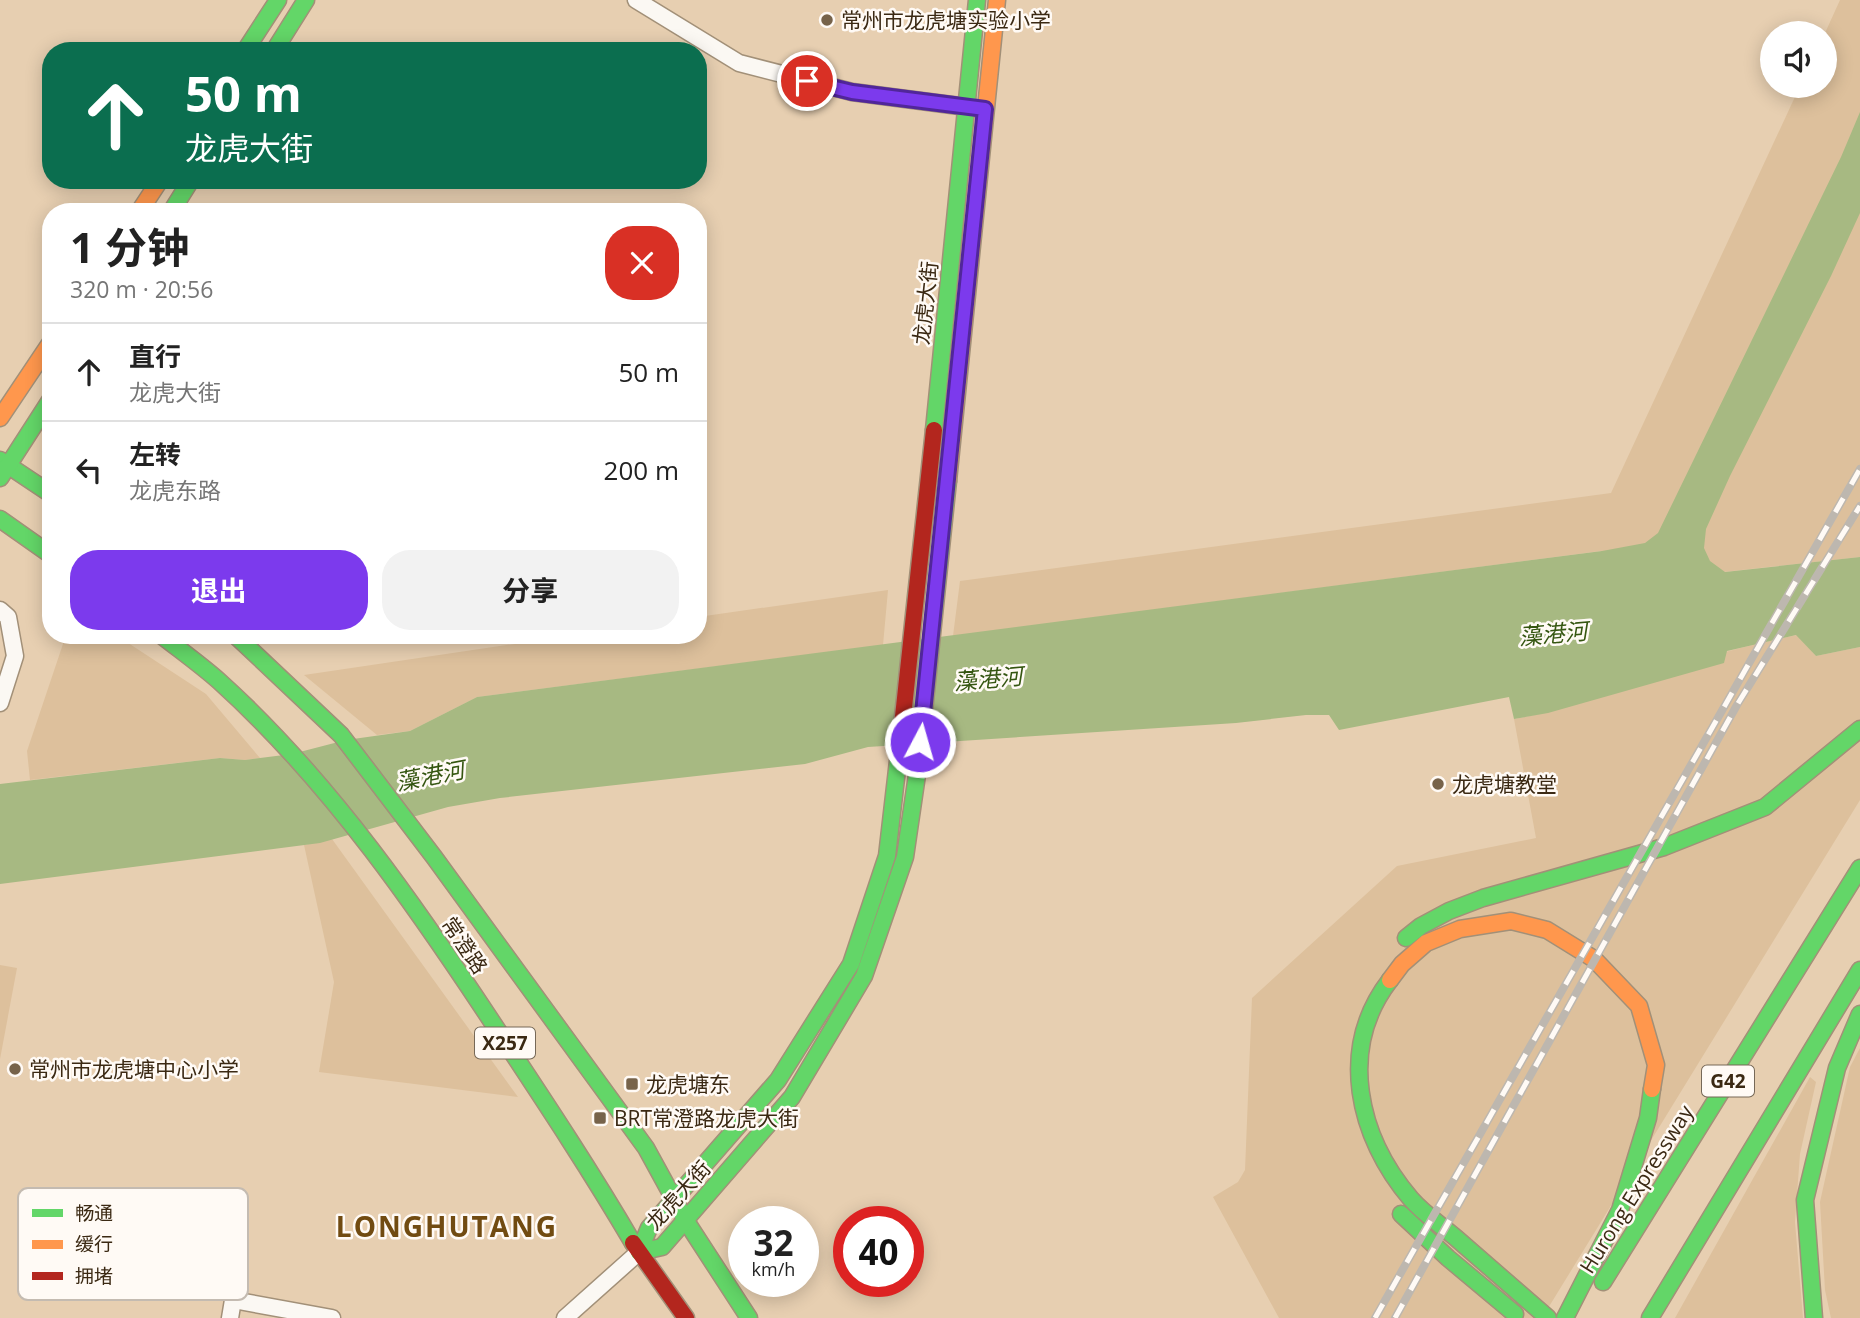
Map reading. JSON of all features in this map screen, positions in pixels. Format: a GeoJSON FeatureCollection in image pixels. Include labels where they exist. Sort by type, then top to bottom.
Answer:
{"type":"FeatureCollection","features":[{"type":"Feature","properties":{"kind":"main road"},"geometry":{"type":"LineString","coordinates":[[251,42],[278,0]]}},
{"type":"Feature","properties":{"kind":"main road"},"geometry":{"type":"LineString","coordinates":[[280,42],[306,0]]}},
{"type":"Feature","properties":{"kind":"main road","name":"龙虎大街"},"geometry":{"type":"LineString","coordinates":[[639,1252],[649,1228],[778,1080],[851,964],[887,856],[915,611],[977,0]]}},
{"type":"Feature","properties":{"kind":"main road","name":"龙虎大街"},"geometry":{"type":"LineString","coordinates":[[639,1252],[662,1247],[792,1097],[864,976],[905,857],[918,768],[996,0]]}},
{"type":"Feature","properties":{"kind":"main road"},"geometry":{"type":"LineString","coordinates":[[0,418],[42,355]]}},
{"type":"Feature","properties":{"kind":"main road"},"geometry":{"type":"LineString","coordinates":[[42,412],[3,468],[42,489]]}},
{"type":"Feature","properties":{"kind":"main road"},"geometry":{"type":"LineString","coordinates":[[0,519],[42,549]]}},
{"type":"Feature","properties":{"kind":"main road","name":"常澄路"},"geometry":{"type":"LineString","coordinates":[[172,644],[219,681],[286,748],[363,839],[443,948],[598,1183],[639,1252],[686,1318]]}},
{"type":"Feature","properties":{"kind":"main road","name":"常澄路"},"geometry":{"type":"LineString","coordinates":[[245,644],[341,735],[646,1148],[686,1221],[749,1318]]}},
{"type":"Feature","properties":{"kind":"main road"},"geometry":{"type":"LineString","coordinates":[[1390,954],[1421,926],[1483,898],[1664,847],[1765,807],[1860,729]]}},
{"type":"Feature","properties":{"kind":"main road","name":"Hurong Expressway"},"geometry":{"type":"LineString","coordinates":[[1588,1300],[1860,868]]}},
{"type":"Feature","properties":{"kind":"main road"},"geometry":{"type":"LineString","coordinates":[[1548,1318],[1412,1200],[1385,1161],[1370,1130],[1361,1096],[1358,1061],[1365,1022],[1379,994],[1402,964],[1426,943],[1460,929],[1511,921],[1547,930],[1594,959],[1639,1006],[1656,1065],[1648,1118],[1620,1210],[1588,1300],[1565,1318]]}},
{"type":"Feature","properties":{"kind":"main road","name":"G42"},"geometry":{"type":"LineString","coordinates":[[1650,1318],[1860,970]]}},
{"type":"Feature","properties":{"kind":"main road"},"geometry":{"type":"LineString","coordinates":[[1814,1318],[1805,1200],[1837,1068],[1860,1014]]}},
{"type":"Feature","properties":{"kind":"main road"},"geometry":{"type":"LineString","coordinates":[[1345,1093],[1354,1130],[1365,1158]]}},
{"type":"Feature","properties":{"kind":"main road"},"geometry":{"type":"LineString","coordinates":[[1391,1200],[1404,1217],[1448,1258],[1520,1318]]}},
{"type":"Feature","properties":{"kind":"street"},"geometry":{"type":"LineString","coordinates":[[636,0],[705,42]]}},
{"type":"Feature","properties":{"kind":"street"},"geometry":{"type":"LineString","coordinates":[[707,43],[739,63],[852,92],[985,109]]}},
{"type":"Feature","properties":{"kind":"street"},"geometry":{"type":"LineString","coordinates":[[0,610],[8,617],[15,656],[0,703]]}},
{"type":"Feature","properties":{"kind":"street"},"geometry":{"type":"LineString","coordinates":[[565,1318],[639,1252]]}},
{"type":"Feature","properties":{"kind":"street"},"geometry":{"type":"LineString","coordinates":[[230,1318],[233,1300],[332,1318]]}},
{"type":"Feature","properties":{"kind":"shaded area"},"geometry":{"type":"Polygon","coordinates":[[[1840,0],[1860,0],[1860,557],[1606,585],[1601,551],[953,636],[960,581],[1611,493],[1794,98],[1837,98],[1837,21],[1830,21],[1840,0]]]}},
{"type":"Feature","properties":{"kind":"shaded area"},"geometry":{"type":"Polygon","coordinates":[[[888,590],[883,645],[477,697],[410,731],[377,735],[304,675],[514,644],[707,644],[707,616],[888,590]]]}},
{"type":"Feature","properties":{"kind":"shaded area"},"geometry":{"type":"Polygon","coordinates":[[[1797,635],[1816,656],[1860,647],[1860,800],[1542,1318],[1279,1318],[1213,1197],[1238,1182],[1245,1170],[1252,998],[1397,866],[1536,838],[1514,719],[1569,706],[1729,651],[1797,635]]]}},
{"type":"Feature","properties":{"kind":"shaded area"},"geometry":{"type":"Polygon","coordinates":[[[63,644],[130,644],[206,694],[260,758],[220,758],[30,780],[27,751],[63,644]]]}},
{"type":"Feature","properties":{"kind":"shaded area"},"geometry":{"type":"Polygon","coordinates":[[[332,839],[518,1097],[319,1072],[334,982],[304,845],[332,839]]]}},
{"type":"Feature","properties":{"kind":"shaded area"},"geometry":{"type":"Polygon","coordinates":[[[0,965],[17,968],[0,1059],[0,965]]]}},
{"type":"Feature","properties":{"kind":"shaded area"},"geometry":{"type":"Polygon","coordinates":[[[1860,1048],[1860,1318],[1831,1318],[1825,1290],[1820,1202],[1850,1067],[1860,1048]]]}},
{"type":"Feature","properties":{"kind":"shaded area"},"geometry":{"type":"Polygon","coordinates":[[[1810,1077],[1816,1082],[1800,1154],[1795,1222],[1803,1318],[1675,1318],[1810,1077]]]}},
{"type":"Feature","properties":{"kind":"water","name":"藻港河"},"geometry":{"type":"Polygon","coordinates":[[[1860,112],[1860,213],[1730,476],[1706,529],[1704,548],[1710,561],[1725,572],[1860,557],[1860,647],[1816,656],[1796,635],[1727,651],[1724,663],[1548,713],[1514,719],[1509,697],[1339,730],[1329,715],[1306,715],[1236,723],[868,747],[805,764],[500,798],[448,807],[320,843],[0,884],[0,784],[220,758],[245,760],[292,754],[346,740],[410,731],[477,697],[1602,551],[1645,543],[1658,533],[1841,157],[1860,112]]]}},
{"type":"Feature","properties":{"kind":"railway"},"geometry":{"type":"LineString","coordinates":[[1375,1318],[1860,469]]}},
{"type":"Feature","properties":{"kind":"railway"},"geometry":{"type":"LineString","coordinates":[[1395,1318],[1737,705],[1860,506]]}},
{"type":"Feature","properties":{"kind":"traffic: fast"},"geometry":{"type":"LineString","coordinates":[[251,42],[278,0]]}},
{"type":"Feature","properties":{"kind":"traffic: fast"},"geometry":{"type":"LineString","coordinates":[[280,42],[306,0]]}},
{"type":"Feature","properties":{"kind":"traffic: fast"},"geometry":{"type":"LineString","coordinates":[[934,430],[977,0]]}},
{"type":"Feature","properties":{"kind":"traffic: fast"},"geometry":{"type":"LineString","coordinates":[[177,203],[185,189]]}},
{"type":"Feature","properties":{"kind":"traffic: fast"},"geometry":{"type":"LineString","coordinates":[[0,478],[42,413]]}},
{"type":"Feature","properties":{"kind":"traffic: fast"},"geometry":{"type":"LineString","coordinates":[[0,460],[42,488]]}},
{"type":"Feature","properties":{"kind":"traffic: fast"},"geometry":{"type":"LineString","coordinates":[[639,1252],[662,1247],[792,1097],[864,976],[905,857],[918,768],[948,481]]}},
{"type":"Feature","properties":{"kind":"traffic: fast"},"geometry":{"type":"LineString","coordinates":[[0,519],[42,549]]}},
{"type":"Feature","properties":{"kind":"traffic: fast"},"geometry":{"type":"LineString","coordinates":[[172,644],[212,675],[260,720],[299,762],[372,850],[471,990],[569,1139],[633,1243]]}},
{"type":"Feature","properties":{"kind":"traffic: fast"},"geometry":{"type":"LineString","coordinates":[[245,644],[341,735],[434,857],[646,1148],[686,1221],[749,1318]]}},
{"type":"Feature","properties":{"kind":"traffic: fast"},"geometry":{"type":"LineString","coordinates":[[1406,938],[1421,926],[1449,911],[1483,898],[1664,847],[1765,807],[1860,729]]}},
{"type":"Feature","properties":{"kind":"traffic: fast"},"geometry":{"type":"LineString","coordinates":[[639,1252],[649,1228],[778,1080],[851,964],[887,856],[901,735]]}},
{"type":"Feature","properties":{"kind":"traffic: fast"},"geometry":{"type":"LineString","coordinates":[[1603,1282],[1860,868]]}},
{"type":"Feature","properties":{"kind":"traffic: fast"},"geometry":{"type":"LineString","coordinates":[[1650,1318],[1860,970]]}},
{"type":"Feature","properties":{"kind":"traffic: fast"},"geometry":{"type":"LineString","coordinates":[[1390,980],[1374,1007],[1363,1035],[1359,1063],[1367,1121],[1378,1148],[1411,1199],[1548,1318]]}},
{"type":"Feature","properties":{"kind":"traffic: fast"},"geometry":{"type":"LineString","coordinates":[[1814,1318],[1805,1200],[1837,1068],[1860,1014]]}},
{"type":"Feature","properties":{"kind":"traffic: fast"},"geometry":{"type":"LineString","coordinates":[[1565,1318],[1620,1210],[1648,1118],[1652,1089]]}},
{"type":"Feature","properties":{"kind":"traffic: fast"},"geometry":{"type":"LineString","coordinates":[[1401,1214],[1515,1314]]}},
{"type":"Feature","properties":{"kind":"traffic: slow"},"geometry":{"type":"LineString","coordinates":[[948,481],[997,0]]}},
{"type":"Feature","properties":{"kind":"traffic: slow"},"geometry":{"type":"LineString","coordinates":[[145,203],[154,189]]}},
{"type":"Feature","properties":{"kind":"traffic: slow"},"geometry":{"type":"LineString","coordinates":[[0,418],[42,355]]}},
{"type":"Feature","properties":{"kind":"traffic: slow"},"geometry":{"type":"LineString","coordinates":[[1390,980],[1402,964],[1426,943],[1460,929],[1511,921],[1547,930],[1594,959],[1639,1006],[1656,1065],[1652,1089]]}},
{"type":"Feature","properties":{"kind":"traffic: jam"},"geometry":{"type":"LineString","coordinates":[[901,735],[934,430]]}},
{"type":"Feature","properties":{"kind":"traffic: jam"},"geometry":{"type":"LineString","coordinates":[[633,1243],[686,1318]]}},
{"type":"Feature","properties":{"kind":"place","name":"常州市龙虎塘实验小学"},"geometry":{"type":"Point","coordinates":[827,20]}},
{"type":"Feature","properties":{"kind":"place","name":"龙虎塘教堂"},"geometry":{"type":"Point","coordinates":[1438,784]}},
{"type":"Feature","properties":{"kind":"place","name":"常州市龙虎塘中心小学"},"geometry":{"type":"Point","coordinates":[15,1069]}},
{"type":"Feature","properties":{"kind":"place","name":"龙虎塘东"},"geometry":{"type":"Point","coordinates":[632,1084]}},
{"type":"Feature","properties":{"kind":"place","name":"BRT常澄路龙虎大街"},"geometry":{"type":"Point","coordinates":[600,1118]}},
{"type":"Feature","properties":{"kind":"district","name":"LONGHUTANG"},"geometry":{"type":"Point","coordinates":[447,1226]}},
{"type":"Feature","properties":{"kind":"route"},"geometry":{"type":"LineString","coordinates":[[807,81],[852,92],[985,109],[920,742]]}}]}
